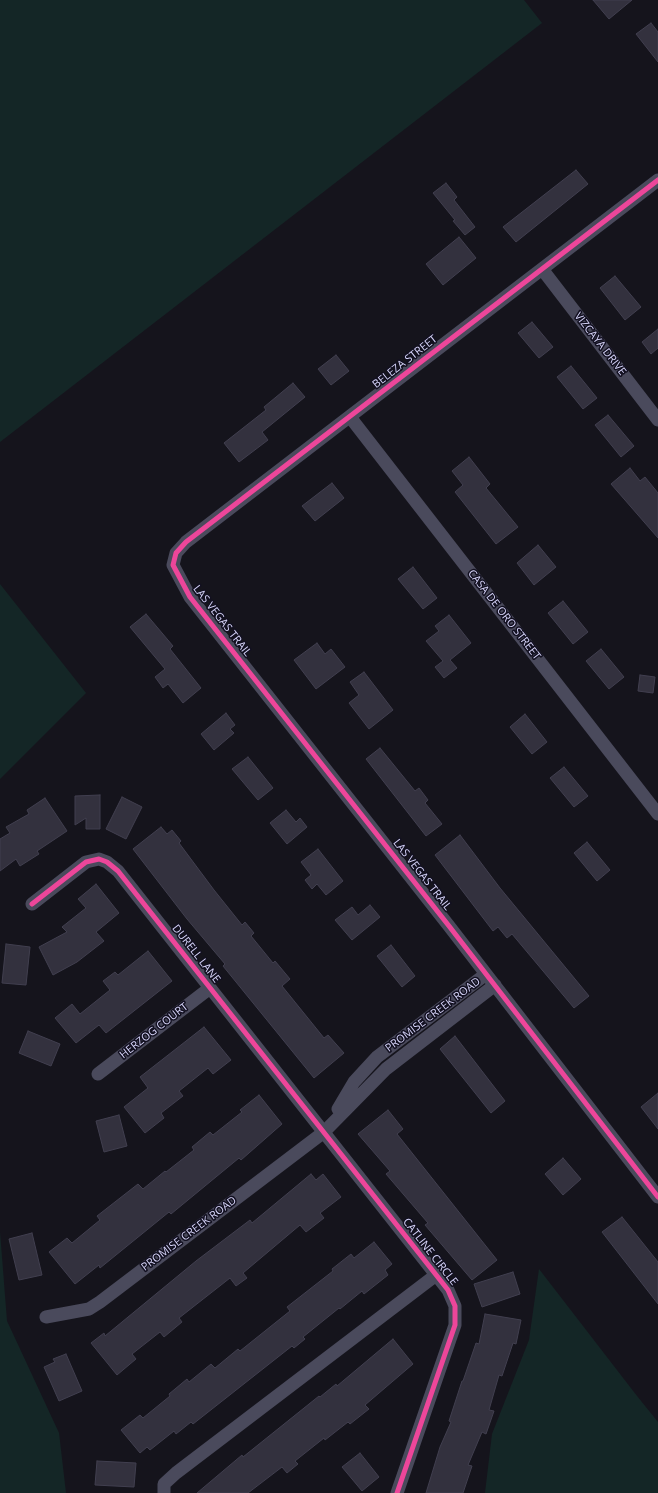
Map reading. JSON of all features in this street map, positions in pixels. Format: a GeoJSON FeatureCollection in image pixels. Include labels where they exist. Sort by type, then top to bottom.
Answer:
{"type":"FeatureCollection","features":[{"type":"Feature","properties":{"kind":"street","name":"BELEZA STREET"},"geometry":{"type":"LineString","coordinates":[[173,565],[176,553],[186,542],[658,180]]}},
{"type":"Feature","properties":{"kind":"street","name":"VIZCAYA DRIVE"},"geometry":{"type":"LineString","coordinates":[[542,269],[658,420]]}},
{"type":"Feature","properties":{"kind":"street","name":"CASA DE ORO STREET"},"geometry":{"type":"LineString","coordinates":[[350,417],[658,814]]}},
{"type":"Feature","properties":{"kind":"street","name":"LAS VEGAS TRAIL"},"geometry":{"type":"LineString","coordinates":[[173,565],[190,597],[495,985],[658,1197]]}},
{"type":"Feature","properties":{"kind":"street","name":"DURELL LANE"},"geometry":{"type":"LineString","coordinates":[[32,904],[80,865],[99,859],[107,862],[118,871],[324,1132]]}},
{"type":"Feature","properties":{"kind":"street","name":"PROMISE CREEK ROAD"},"geometry":{"type":"LineString","coordinates":[[324,1132],[354,1082],[367,1066],[486,974]]}},
{"type":"Feature","properties":{"kind":"street","name":"PROMISE CREEK ROAD"},"geometry":{"type":"LineString","coordinates":[[46,1317],[89,1309],[100,1302],[324,1132],[386,1069],[495,985]]}},
{"type":"Feature","properties":{"kind":"street","name":"HERZOG COURT"},"geometry":{"type":"LineString","coordinates":[[98,1074],[210,988]]}},
{"type":"Feature","properties":{"kind":"street","name":"CATLINE CIRCLE"},"geometry":{"type":"LineString","coordinates":[[324,1132],[448,1290],[455,1306],[455,1325],[397,1493]]}},
{"type":"Feature","properties":{"kind":"street","name":"CATLINE CIRCLE"},"geometry":{"type":"LineString","coordinates":[[164,1493],[164,1484],[176,1473],[436,1275]]}},
{"type":"Feature","properties":{"kind":"shaded area"},"geometry":{"type":"Polygon","coordinates":[[[0,0],[524,0],[542,23],[0,442],[0,0]]]}},
{"type":"Feature","properties":{"kind":"shaded area"},"geometry":{"type":"Polygon","coordinates":[[[0,584],[86,693],[0,779],[0,584]]]}},
{"type":"Feature","properties":{"kind":"shaded area"},"geometry":{"type":"Polygon","coordinates":[[[0,1232],[7,1321],[59,1433],[66,1493],[0,1493],[0,1232]]]}},
{"type":"Feature","properties":{"kind":"shaded area"},"geometry":{"type":"Polygon","coordinates":[[[539,1269],[658,1422],[658,1493],[485,1493],[492,1434],[529,1340],[539,1269]]]}},
{"type":"Feature","properties":{"kind":"building"},"geometry":{"type":"Polygon","coordinates":[[[593,0],[632,0],[609,19],[593,0]]]}},
{"type":"Feature","properties":{"kind":"building"},"geometry":{"type":"Polygon","coordinates":[[[651,23],[658,32],[658,62],[636,34],[651,23]]]}},
{"type":"Feature","properties":{"kind":"building"},"geometry":{"type":"Polygon","coordinates":[[[576,170],[588,184],[516,242],[503,227],[576,170]]]}},
{"type":"Feature","properties":{"kind":"building"},"geometry":{"type":"Polygon","coordinates":[[[446,183],[457,197],[454,200],[475,227],[465,235],[433,193],[446,183]]]}},
{"type":"Feature","properties":{"kind":"building"},"geometry":{"type":"Polygon","coordinates":[[[459,237],[476,258],[443,285],[426,264],[459,237]]]}},
{"type":"Feature","properties":{"kind":"building"},"geometry":{"type":"Polygon","coordinates":[[[615,276],[641,307],[625,320],[600,288],[615,276]]]}},
{"type":"Feature","properties":{"kind":"building"},"geometry":{"type":"Polygon","coordinates":[[[532,322],[553,347],[539,358],[518,333],[532,322]]]}},
{"type":"Feature","properties":{"kind":"building"},"geometry":{"type":"Polygon","coordinates":[[[658,329],[658,348],[651,354],[642,342],[658,329]]]}},
{"type":"Feature","properties":{"kind":"building"},"geometry":{"type":"Polygon","coordinates":[[[336,355],[349,371],[331,385],[318,369],[336,355]]]}},
{"type":"Feature","properties":{"kind":"building"},"geometry":{"type":"Polygon","coordinates":[[[571,366],[597,398],[583,409],[557,377],[571,366]]]}},
{"type":"Feature","properties":{"kind":"building"},"geometry":{"type":"Polygon","coordinates":[[[293,383],[305,397],[262,432],[268,440],[239,462],[224,443],[266,410],[264,407],[293,383]]]}},
{"type":"Feature","properties":{"kind":"building"},"geometry":{"type":"Polygon","coordinates":[[[608,415],[634,446],[621,457],[595,425],[608,415]]]}},
{"type":"Feature","properties":{"kind":"building"},"geometry":{"type":"Polygon","coordinates":[[[469,457],[490,484],[486,488],[518,527],[496,544],[455,492],[463,485],[452,471],[469,457]]]}},
{"type":"Feature","properties":{"kind":"building"},"geometry":{"type":"Polygon","coordinates":[[[630,468],[640,481],[645,477],[658,493],[658,538],[611,484],[630,468]]]}},
{"type":"Feature","properties":{"kind":"building"},"geometry":{"type":"Polygon","coordinates":[[[332,483],[344,498],[315,521],[302,506],[332,483]]]}},
{"type":"Feature","properties":{"kind":"building"},"geometry":{"type":"Polygon","coordinates":[[[538,545],[556,567],[534,585],[517,563],[538,545]]]}},
{"type":"Feature","properties":{"kind":"building"},"geometry":{"type":"Polygon","coordinates":[[[413,567],[437,598],[423,609],[398,579],[413,567]]]}},
{"type":"Feature","properties":{"kind":"building"},"geometry":{"type":"Polygon","coordinates":[[[563,601],[588,632],[573,644],[548,613],[563,601]]]}},
{"type":"Feature","properties":{"kind":"building"},"geometry":{"type":"Polygon","coordinates":[[[146,614],[173,646],[170,649],[201,688],[183,703],[168,684],[163,688],[155,677],[165,669],[130,627],[146,614]]]}},
{"type":"Feature","properties":{"kind":"building"},"geometry":{"type":"Polygon","coordinates":[[[449,615],[471,643],[450,660],[457,668],[444,678],[435,667],[443,661],[426,641],[439,631],[435,626],[449,615]]]}},
{"type":"Feature","properties":{"kind":"building"},"geometry":{"type":"Polygon","coordinates":[[[317,643],[325,654],[331,649],[345,667],[316,689],[294,660],[317,643]]]}},
{"type":"Feature","properties":{"kind":"building"},"geometry":{"type":"Polygon","coordinates":[[[601,649],[624,677],[609,689],[586,661],[601,649]]]}},
{"type":"Feature","properties":{"kind":"building"},"geometry":{"type":"Polygon","coordinates":[[[364,672],[393,710],[369,729],[349,703],[359,695],[350,682],[364,672]]]}},
{"type":"Feature","properties":{"kind":"building"},"geometry":{"type":"Polygon","coordinates":[[[640,675],[655,677],[653,693],[638,691],[640,675]]]}},
{"type":"Feature","properties":{"kind":"building"},"geometry":{"type":"Polygon","coordinates":[[[226,713],[235,725],[230,729],[234,733],[214,750],[201,734],[226,713]]]}},
{"type":"Feature","properties":{"kind":"building"},"geometry":{"type":"Polygon","coordinates":[[[525,714],[547,742],[532,754],[510,727],[525,714]]]}},
{"type":"Feature","properties":{"kind":"building"},"geometry":{"type":"Polygon","coordinates":[[[380,748],[415,791],[419,788],[428,800],[425,803],[442,824],[426,836],[366,759],[380,748]]]}},
{"type":"Feature","properties":{"kind":"building"},"geometry":{"type":"Polygon","coordinates":[[[248,757],[273,788],[258,800],[232,769],[248,757]]]}},
{"type":"Feature","properties":{"kind":"building"},"geometry":{"type":"Polygon","coordinates":[[[564,767],[588,796],[574,807],[550,778],[564,767]]]}},
{"type":"Feature","properties":{"kind":"building"},"geometry":{"type":"Polygon","coordinates":[[[100,795],[100,829],[86,829],[86,818],[75,825],[75,796],[100,795]]]}},
{"type":"Feature","properties":{"kind":"building"},"geometry":{"type":"Polygon","coordinates":[[[122,797],[142,807],[126,839],[106,829],[122,797]]]}},
{"type":"Feature","properties":{"kind":"building"},"geometry":{"type":"Polygon","coordinates":[[[45,798],[67,831],[37,851],[39,854],[20,866],[16,859],[0,871],[0,839],[10,833],[6,827],[29,814],[27,810],[45,798]]]}},
{"type":"Feature","properties":{"kind":"building"},"geometry":{"type":"Polygon","coordinates":[[[286,810],[296,822],[300,818],[307,827],[287,844],[270,823],[286,810]]]}},
{"type":"Feature","properties":{"kind":"building"},"geometry":{"type":"Polygon","coordinates":[[[161,827],[167,834],[172,830],[181,841],[179,843],[214,890],[242,925],[245,922],[254,933],[251,936],[273,963],[275,961],[290,979],[282,986],[324,1038],[328,1035],[344,1053],[314,1078],[223,966],[225,964],[187,919],[133,849],[161,827]]]}},
{"type":"Feature","properties":{"kind":"building"},"geometry":{"type":"Polygon","coordinates":[[[460,835],[500,888],[589,996],[574,1008],[512,934],[507,938],[498,927],[493,931],[435,855],[460,835]]]}},
{"type":"Feature","properties":{"kind":"building"},"geometry":{"type":"Polygon","coordinates":[[[587,842],[610,870],[597,881],[574,853],[587,842]]]}},
{"type":"Feature","properties":{"kind":"building"},"geometry":{"type":"Polygon","coordinates":[[[318,849],[343,881],[326,895],[317,884],[312,889],[305,880],[311,875],[301,862],[318,849]]]}},
{"type":"Feature","properties":{"kind":"building"},"geometry":{"type":"Polygon","coordinates":[[[96,884],[119,913],[96,932],[104,941],[77,962],[53,975],[39,947],[67,932],[62,927],[86,908],[78,899],[96,884]]]}},
{"type":"Feature","properties":{"kind":"building"},"geometry":{"type":"Polygon","coordinates":[[[370,905],[380,917],[352,940],[335,920],[352,907],[358,915],[370,905]]]}},
{"type":"Feature","properties":{"kind":"building"},"geometry":{"type":"Polygon","coordinates":[[[6,944],[30,947],[26,985],[2,983],[6,944]]]}},
{"type":"Feature","properties":{"kind":"building"},"geometry":{"type":"Polygon","coordinates":[[[391,945],[415,976],[402,987],[377,956],[391,945]]]}},
{"type":"Feature","properties":{"kind":"building"},"geometry":{"type":"Polygon","coordinates":[[[148,951],[172,981],[106,1033],[99,1025],[76,1043],[55,1018],[72,1004],[80,1014],[110,990],[103,981],[115,972],[118,975],[148,951]]]}},
{"type":"Feature","properties":{"kind":"building"},"geometry":{"type":"Polygon","coordinates":[[[204,1027],[231,1060],[213,1074],[208,1068],[179,1091],[183,1096],[161,1113],[164,1118],[145,1133],[124,1107],[148,1088],[140,1077],[204,1027]]]}},
{"type":"Feature","properties":{"kind":"building"},"geometry":{"type":"Polygon","coordinates":[[[28,1031],[60,1044],[51,1066],[19,1053],[28,1031]]]}},
{"type":"Feature","properties":{"kind":"building"},"geometry":{"type":"Polygon","coordinates":[[[455,1036],[505,1101],[491,1113],[440,1049],[455,1036]]]}},
{"type":"Feature","properties":{"kind":"building"},"geometry":{"type":"Polygon","coordinates":[[[658,1093],[658,1129],[641,1107],[658,1093]]]}},
{"type":"Feature","properties":{"kind":"building"},"geometry":{"type":"Polygon","coordinates":[[[259,1095],[282,1124],[241,1160],[239,1158],[171,1214],[169,1212],[100,1268],[99,1265],[75,1284],[49,1252],[67,1238],[72,1243],[100,1220],[97,1216],[138,1184],[143,1189],[165,1171],[166,1172],[194,1150],[192,1147],[210,1132],[213,1135],[242,1112],[240,1110],[259,1095]]]}},
{"type":"Feature","properties":{"kind":"building"},"geometry":{"type":"Polygon","coordinates":[[[388,1110],[403,1129],[397,1134],[497,1260],[472,1280],[425,1225],[428,1223],[386,1174],[390,1171],[358,1134],[388,1110]]]}},
{"type":"Feature","properties":{"kind":"building"},"geometry":{"type":"Polygon","coordinates":[[[119,1115],[127,1146],[104,1152],[96,1121],[119,1115]]]}},
{"type":"Feature","properties":{"kind":"building"},"geometry":{"type":"Polygon","coordinates":[[[563,1158],[581,1179],[563,1195],[545,1174],[563,1158]]]}},
{"type":"Feature","properties":{"kind":"building"},"geometry":{"type":"Polygon","coordinates":[[[311,1174],[316,1180],[323,1174],[341,1197],[320,1213],[324,1218],[306,1232],[300,1225],[243,1273],[247,1278],[236,1286],[230,1278],[179,1318],[182,1322],[164,1337],[160,1332],[132,1354],[136,1359],[117,1375],[91,1343],[104,1333],[105,1336],[196,1261],[250,1220],[252,1223],[311,1174]]]}},
{"type":"Feature","properties":{"kind":"building"},"geometry":{"type":"Polygon","coordinates":[[[622,1217],[658,1262],[658,1304],[602,1232],[622,1217]]]}},
{"type":"Feature","properties":{"kind":"building"},"geometry":{"type":"Polygon","coordinates":[[[32,1233],[42,1275],[19,1280],[9,1239],[32,1233]]]}},
{"type":"Feature","properties":{"kind":"building"},"geometry":{"type":"Polygon","coordinates":[[[374,1242],[392,1264],[385,1270],[388,1275],[364,1294],[362,1291],[340,1309],[339,1308],[303,1337],[305,1339],[294,1348],[292,1346],[193,1424],[191,1422],[176,1434],[174,1431],[150,1450],[147,1447],[140,1453],[121,1430],[140,1415],[143,1418],[170,1396],[169,1394],[187,1379],[189,1382],[211,1364],[215,1368],[238,1349],[240,1351],[290,1311],[287,1307],[333,1271],[332,1269],[351,1254],[354,1258],[374,1242]]]}},
{"type":"Feature","properties":{"kind":"building"},"geometry":{"type":"Polygon","coordinates":[[[513,1272],[520,1294],[482,1307],[474,1284],[513,1272]]]}},
{"type":"Feature","properties":{"kind":"building"},"geometry":{"type":"Polygon","coordinates":[[[485,1314],[521,1320],[516,1344],[513,1343],[502,1376],[499,1375],[489,1410],[494,1411],[486,1434],[482,1432],[468,1465],[472,1466],[463,1493],[426,1493],[440,1447],[451,1422],[449,1421],[462,1381],[476,1343],[479,1344],[485,1314]]]}},
{"type":"Feature","properties":{"kind":"building"},"geometry":{"type":"Polygon","coordinates":[[[393,1339],[413,1364],[365,1405],[369,1409],[350,1424],[348,1422],[325,1440],[324,1438],[295,1461],[298,1464],[287,1473],[282,1467],[248,1493],[197,1493],[242,1455],[243,1457],[319,1396],[320,1397],[336,1384],[337,1386],[393,1339]]]}},
{"type":"Feature","properties":{"kind":"building"},"geometry":{"type":"Polygon","coordinates":[[[66,1354],[82,1391],[59,1401],[44,1367],[55,1362],[53,1359],[66,1354]]]}},
{"type":"Feature","properties":{"kind":"building"},"geometry":{"type":"Polygon","coordinates":[[[360,1453],[379,1477],[362,1491],[342,1467],[360,1453]]]}},
{"type":"Feature","properties":{"kind":"building"},"geometry":{"type":"Polygon","coordinates":[[[97,1461],[136,1463],[134,1487],[95,1485],[97,1461]]]}},
{"type":"Feature","properties":{"kind":"cycle path"},"geometry":{"type":"LineString","coordinates":[[658,180],[186,542],[176,553],[173,565],[190,597],[449,926],[658,1197]]}},
{"type":"Feature","properties":{"kind":"cycle path"},"geometry":{"type":"LineString","coordinates":[[32,904],[86,862],[99,859],[107,862],[118,871],[448,1290],[455,1306],[455,1325],[397,1493]]}}]}
